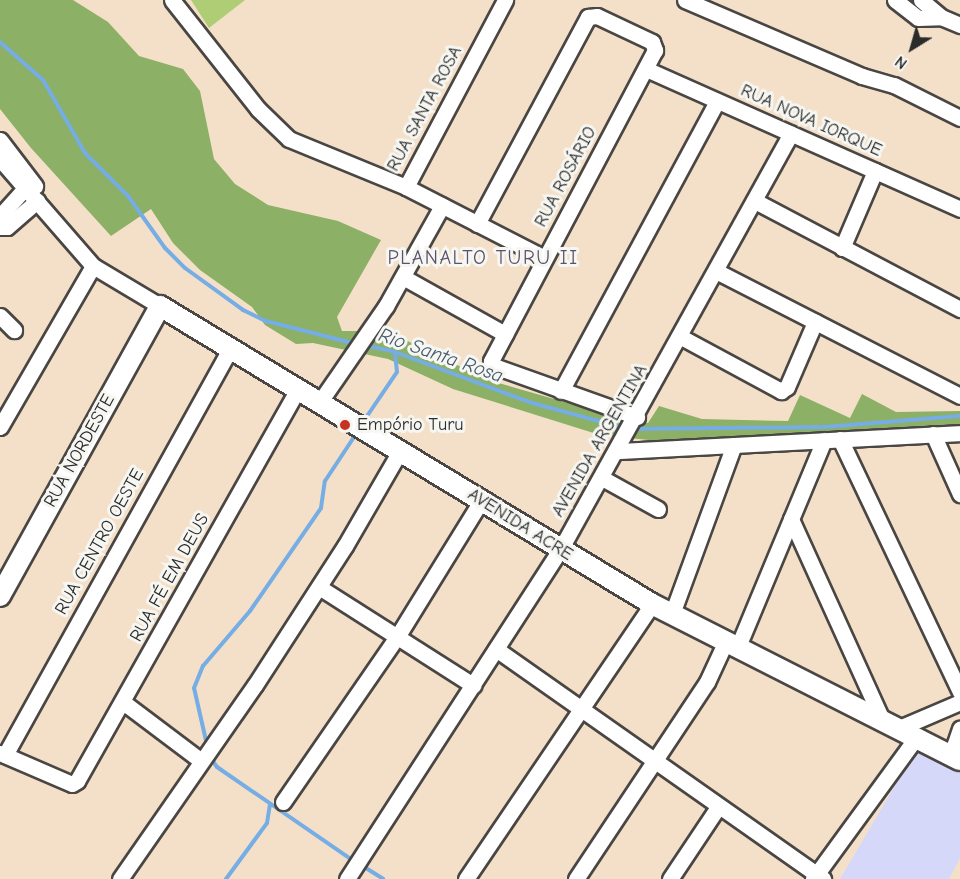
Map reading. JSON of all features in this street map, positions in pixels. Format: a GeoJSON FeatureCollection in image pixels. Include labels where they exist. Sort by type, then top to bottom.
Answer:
{"type":"FeatureCollection","features":[{"type":"Feature","properties":{"kind":"main road","name":"AVENIDA ACRE"},"geometry":{"type":"LineString","coordinates":[[160,306],[652,604],[955,758]]}},
{"type":"Feature","properties":{"kind":"main road","name":"RUA NORDESTE"},"geometry":{"type":"LineString","coordinates":[[0,596],[160,306]]}},
{"type":"Feature","properties":{"kind":"street","name":"RUA SANTA ROSA"},"geometry":{"type":"LineString","coordinates":[[172,0],[258,109],[289,139],[406,187],[505,0]]}},
{"type":"Feature","properties":{"kind":"street"},"geometry":{"type":"LineString","coordinates":[[685,0],[862,76],[894,85],[960,118]]}},
{"type":"Feature","properties":{"kind":"street"},"geometry":{"type":"LineString","coordinates":[[895,0],[918,18],[940,17]]}},
{"type":"Feature","properties":{"kind":"street"},"geometry":{"type":"LineString","coordinates":[[921,0],[940,17],[960,25]]}},
{"type":"Feature","properties":{"kind":"street","name":"RUA ROSÁRIO"},"geometry":{"type":"LineString","coordinates":[[477,224],[588,17],[597,16],[655,45],[645,69],[492,358],[494,366],[561,391]]}},
{"type":"Feature","properties":{"kind":"street","name":"RUA NOVA IORQUE"},"geometry":{"type":"LineString","coordinates":[[645,69],[960,209]]}},
{"type":"Feature","properties":{"kind":"street"},"geometry":{"type":"LineString","coordinates":[[636,419],[561,391],[717,101]]}},
{"type":"Feature","properties":{"kind":"street","name":"AVENIDA ARGENTINA"},"geometry":{"type":"LineString","coordinates":[[353,870],[560,550],[636,419],[791,134]]}},
{"type":"Feature","properties":{"kind":"street","name":"AVENIDA ACRE"},"geometry":{"type":"LineString","coordinates":[[0,140],[93,266]]}},
{"type":"Feature","properties":{"kind":"street","name":"AVENIDA ACRE"},"geometry":{"type":"LineString","coordinates":[[0,159],[93,266],[160,306]]}},
{"type":"Feature","properties":{"kind":"street"},"geometry":{"type":"LineString","coordinates":[[842,248],[875,171]]}},
{"type":"Feature","properties":{"kind":"street"},"geometry":{"type":"LineString","coordinates":[[406,187],[545,258]]}},
{"type":"Feature","properties":{"kind":"street"},"geometry":{"type":"LineString","coordinates":[[0,216],[26,188]]}},
{"type":"Feature","properties":{"kind":"street"},"geometry":{"type":"LineString","coordinates":[[0,227],[7,227],[37,201]]}},
{"type":"Feature","properties":{"kind":"street"},"geometry":{"type":"LineString","coordinates":[[755,201],[960,309]]}},
{"type":"Feature","properties":{"kind":"street"},"geometry":{"type":"LineString","coordinates":[[319,403],[403,277],[442,206]]}},
{"type":"Feature","properties":{"kind":"street"},"geometry":{"type":"LineString","coordinates":[[0,427],[93,266]]}},
{"type":"Feature","properties":{"kind":"street"},"geometry":{"type":"LineString","coordinates":[[716,271],[960,396]]}},
{"type":"Feature","properties":{"kind":"street"},"geometry":{"type":"LineString","coordinates":[[403,277],[505,334]]}},
{"type":"Feature","properties":{"kind":"street"},"geometry":{"type":"LineString","coordinates":[[0,316],[14,330]]}},
{"type":"Feature","properties":{"kind":"street"},"geometry":{"type":"LineString","coordinates":[[681,337],[774,391],[784,390],[815,322]]}},
{"type":"Feature","properties":{"kind":"street","name":"RUA CENTRO OESTE"},"geometry":{"type":"LineString","coordinates":[[3,754],[230,349]]}},
{"type":"Feature","properties":{"kind":"street","name":"RUA FÉ EM DEUS"},"geometry":{"type":"LineString","coordinates":[[3,754],[74,783],[123,702],[297,390]]}},
{"type":"Feature","properties":{"kind":"street"},"geometry":{"type":"LineString","coordinates":[[621,446],[734,445],[960,433]]}},
{"type":"Feature","properties":{"kind":"street"},"geometry":{"type":"LineString","coordinates":[[933,434],[960,494]]}},
{"type":"Feature","properties":{"kind":"street"},"geometry":{"type":"LineString","coordinates":[[840,439],[960,692]]}},
{"type":"Feature","properties":{"kind":"street"},"geometry":{"type":"LineString","coordinates":[[576,879],[731,646],[791,519],[824,440]]}},
{"type":"Feature","properties":{"kind":"street"},"geometry":{"type":"LineString","coordinates":[[672,614],[734,445]]}},
{"type":"Feature","properties":{"kind":"street"},"geometry":{"type":"LineString","coordinates":[[120,879],[319,587],[400,451]]}},
{"type":"Feature","properties":{"kind":"street"},"geometry":{"type":"LineString","coordinates":[[602,478],[658,509]]}},
{"type":"Feature","properties":{"kind":"street"},"geometry":{"type":"LineString","coordinates":[[283,801],[397,637],[481,501]]}},
{"type":"Feature","properties":{"kind":"street"},"geometry":{"type":"LineString","coordinates":[[791,519],[890,725],[960,702]]}},
{"type":"Feature","properties":{"kind":"street"},"geometry":{"type":"LineString","coordinates":[[319,587],[473,685]]}},
{"type":"Feature","properties":{"kind":"street"},"geometry":{"type":"LineString","coordinates":[[466,879],[652,604]]}},
{"type":"Feature","properties":{"kind":"street"},"geometry":{"type":"LineString","coordinates":[[496,649],[583,708],[817,878],[916,738]]}},
{"type":"Feature","properties":{"kind":"street"},"geometry":{"type":"LineString","coordinates":[[123,702],[201,760]]}},
{"type":"Feature","properties":{"kind":"street"},"geometry":{"type":"LineString","coordinates":[[955,758],[960,729]]}},
{"type":"Feature","properties":{"kind":"street"},"geometry":{"type":"LineString","coordinates":[[670,879],[718,807]]}},
{"type":"Feature","properties":{"kind":"shaded area"},"geometry":{"type":"Polygon","coordinates":[[[916,750],[960,772],[960,858],[949,879],[840,879],[916,750]]]}},
{"type":"Feature","properties":{"kind":"green space"},"geometry":{"type":"Polygon","coordinates":[[[0,0],[73,0],[108,22],[139,56],[183,69],[200,91],[214,159],[235,184],[268,205],[338,221],[381,240],[337,317],[342,331],[387,331],[488,380],[627,420],[648,423],[659,406],[702,419],[788,421],[800,395],[850,418],[862,394],[896,412],[960,411],[960,427],[668,442],[600,435],[453,389],[388,359],[313,343],[296,344],[265,325],[252,307],[200,270],[173,243],[151,209],[111,236],[31,148],[0,109],[0,0]]]}},
{"type":"Feature","properties":{"kind":"green space"},"geometry":{"type":"Polygon","coordinates":[[[191,0],[245,0],[209,28],[191,0]]]}},
{"type":"Feature","properties":{"kind":"waterway","name":"Rio Santa Rosa"},"geometry":{"type":"LineString","coordinates":[[0,42],[43,80],[85,153],[128,196],[165,248],[185,268],[243,310],[266,321],[356,344]]}},
{"type":"Feature","properties":{"kind":"waterway","name":"Rio Santa Rosa"},"geometry":{"type":"LineString","coordinates":[[363,345],[395,352],[532,403],[624,428]]}},
{"type":"Feature","properties":{"kind":"waterway"},"geometry":{"type":"LineString","coordinates":[[363,422],[397,372],[395,352]]}},
{"type":"Feature","properties":{"kind":"waterway","name":"Rio Santa Rosa"},"geometry":{"type":"LineString","coordinates":[[632,429],[824,427],[960,416]]}},
{"type":"Feature","properties":{"kind":"waterway"},"geometry":{"type":"LineString","coordinates":[[207,745],[194,688],[203,666],[250,611],[321,508],[325,481],[356,434]]}},
{"type":"Feature","properties":{"kind":"waterway"},"geometry":{"type":"LineString","coordinates":[[210,757],[217,767],[354,861]]}},
{"type":"Feature","properties":{"kind":"waterway"},"geometry":{"type":"LineString","coordinates":[[226,879],[267,823],[270,805]]}},
{"type":"Feature","properties":{"kind":"waterway"},"geometry":{"type":"LineString","coordinates":[[361,865],[383,879]]}},
{"type":"Feature","properties":{"kind":"place","name":"Empório Turu"},"geometry":{"type":"Point","coordinates":[345,425]}},
{"type":"Feature","properties":{"kind":"district","name":"PLANALTO TURU II"},"geometry":{"type":"Point","coordinates":[483,257]}}]}
